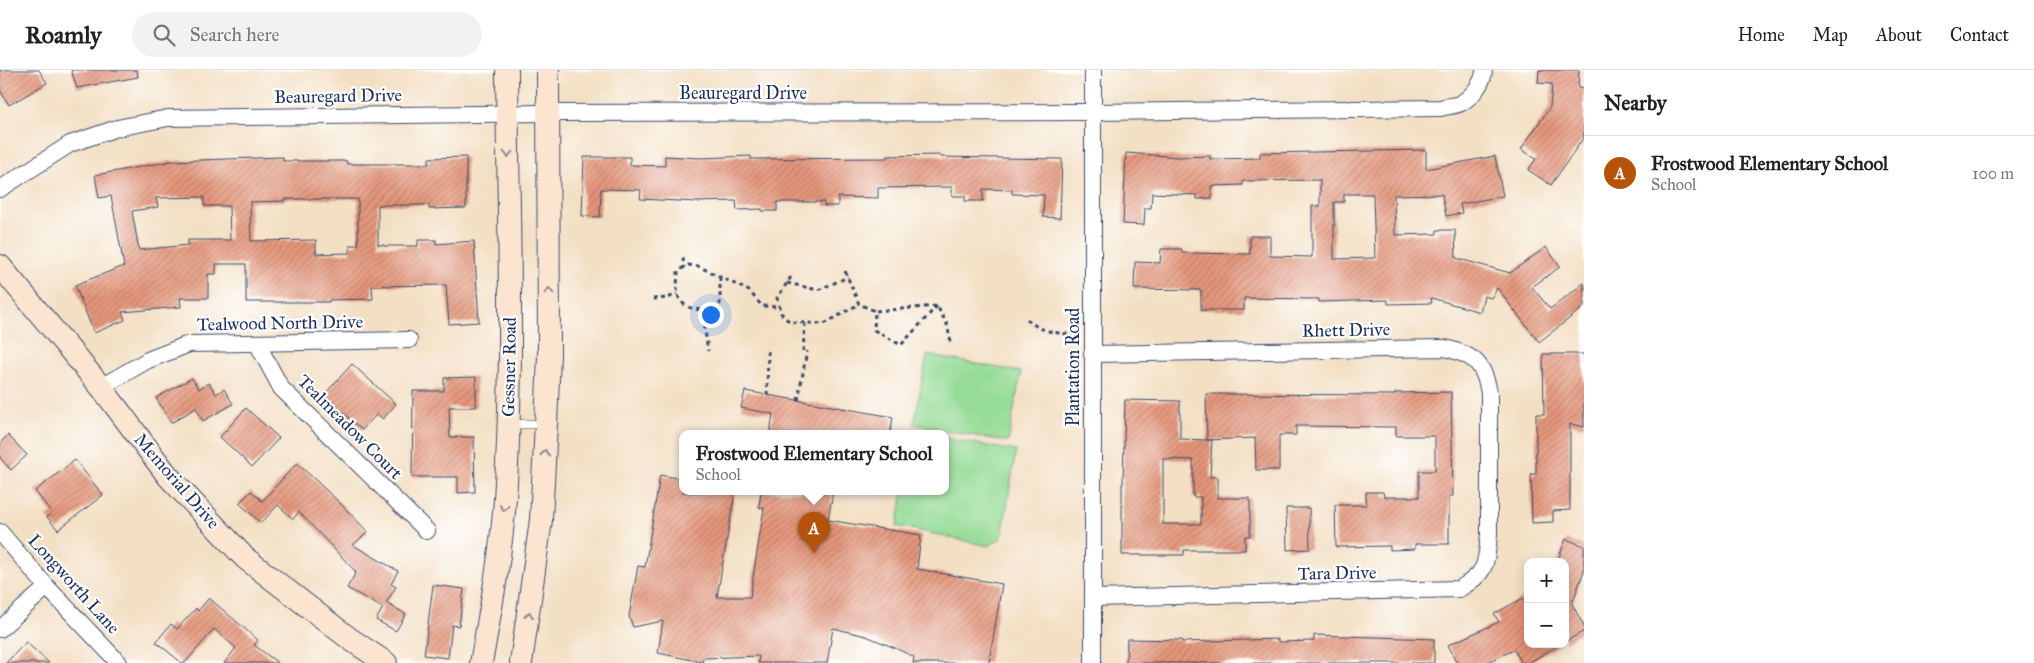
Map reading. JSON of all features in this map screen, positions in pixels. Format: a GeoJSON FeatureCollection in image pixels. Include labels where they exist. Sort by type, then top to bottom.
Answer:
{"type":"FeatureCollection","features":[{"type":"Feature","properties":{"kind":"main road","name":"Gessner Road"},"geometry":{"type":"LineString","coordinates":[[481,663],[499,562],[506,484],[510,379],[507,70]]}},
{"type":"Feature","properties":{"kind":"main road"},"geometry":{"type":"LineString","coordinates":[[521,663],[541,520],[546,424],[549,356],[548,70]]}},
{"type":"Feature","properties":{"kind":"main road","name":"Memorial Drive"},"geometry":{"type":"LineString","coordinates":[[0,266],[102,388],[168,476],[245,558],[350,639],[386,663]]}},
{"type":"Feature","properties":{"kind":"street","name":"Plantation Road"},"geometry":{"type":"LineString","coordinates":[[1093,70],[1093,663]]}},
{"type":"Feature","properties":{"kind":"street","name":"Beauregard Drive"},"geometry":{"type":"LineString","coordinates":[[0,189],[70,144],[117,128],[168,118],[508,113],[1093,112],[1441,108],[1461,104],[1476,90],[1484,75],[1484,70]]}},
{"type":"Feature","properties":{"kind":"street","name":"Tealwood North Drive"},"geometry":{"type":"LineString","coordinates":[[102,388],[148,360],[189,344],[409,340]]}},
{"type":"Feature","properties":{"kind":"street","name":"Tealmeadow Court"},"geometry":{"type":"LineString","coordinates":[[256,343],[281,388],[428,531]]}},
{"type":"Feature","properties":{"kind":"street","name":"Rhett Drive"},"geometry":{"type":"LineString","coordinates":[[1092,354],[1445,348],[1463,353],[1478,362],[1487,378],[1489,393],[1489,478]]}},
{"type":"Feature","properties":{"kind":"street","name":"Tara Drive"},"geometry":{"type":"LineString","coordinates":[[1093,598],[1459,589],[1475,579],[1484,568],[1489,534],[1489,478]]}},
{"type":"Feature","properties":{"kind":"street","name":"Longworth Lane"},"geometry":{"type":"LineString","coordinates":[[0,532],[47,587],[119,663]]}},
{"type":"Feature","properties":{"kind":"street"},"geometry":{"type":"LineString","coordinates":[[0,629],[47,587]]}},
{"type":"Feature","properties":{"kind":"lane"},"geometry":{"type":"LineString","coordinates":[[508,424],[546,424]]}},
{"type":"Feature","properties":{"kind":"path"},"geometry":{"type":"LineString","coordinates":[[682,258],[684,268]]}},
{"type":"Feature","properties":{"kind":"path"},"geometry":{"type":"LineString","coordinates":[[720,277],[720,304],[712,309],[702,310],[692,309],[682,304],[677,294],[678,271],[688,265],[698,266],[749,291],[762,306],[779,307]]}},
{"type":"Feature","properties":{"kind":"path"},"geometry":{"type":"LineString","coordinates":[[845,271],[859,304],[875,311],[937,306]]}},
{"type":"Feature","properties":{"kind":"path"},"geometry":{"type":"LineString","coordinates":[[791,277],[777,298],[784,318],[791,322],[824,324],[859,304]]}},
{"type":"Feature","properties":{"kind":"path"},"geometry":{"type":"LineString","coordinates":[[787,283],[818,290],[848,277]]}},
{"type":"Feature","properties":{"kind":"path"},"geometry":{"type":"LineString","coordinates":[[653,299],[668,298],[677,294]]}},
{"type":"Feature","properties":{"kind":"path"},"geometry":{"type":"LineString","coordinates":[[875,311],[874,330],[901,344],[937,306]]}},
{"type":"Feature","properties":{"kind":"path"},"geometry":{"type":"LineString","coordinates":[[937,306],[947,324],[951,342]]}},
{"type":"Feature","properties":{"kind":"path"},"geometry":{"type":"LineString","coordinates":[[702,310],[708,351]]}},
{"type":"Feature","properties":{"kind":"path"},"geometry":{"type":"LineString","coordinates":[[1027,319],[1032,324],[1050,332],[1068,334]]}},
{"type":"Feature","properties":{"kind":"path"},"geometry":{"type":"LineString","coordinates":[[798,400],[805,351],[805,323]]}},
{"type":"Feature","properties":{"kind":"path"},"geometry":{"type":"LineString","coordinates":[[767,394],[768,351]]}},
{"type":"Feature","properties":{"kind":"green space"},"geometry":{"type":"Polygon","coordinates":[[[927,355],[1021,372],[1008,442],[914,424],[927,355]]]}},
{"type":"Feature","properties":{"kind":"green space"},"geometry":{"type":"Polygon","coordinates":[[[949,439],[1016,451],[1002,537],[989,546],[897,526],[902,495],[949,495],[949,439]]]}},
{"type":"Feature","properties":{"kind":"building"},"geometry":{"type":"Polygon","coordinates":[[[0,70],[39,70],[47,83],[9,105],[0,90],[0,70]]]}},
{"type":"Feature","properties":{"kind":"building"},"geometry":{"type":"Polygon","coordinates":[[[71,70],[137,70],[138,77],[77,88],[71,70]]]}},
{"type":"Feature","properties":{"kind":"building"},"geometry":{"type":"Polygon","coordinates":[[[1539,70],[1579,70],[1578,88],[1584,89],[1584,137],[1551,185],[1528,170],[1536,159],[1521,149],[1550,107],[1552,84],[1538,83],[1539,70]]]}},
{"type":"Feature","properties":{"kind":"building"},"geometry":{"type":"Polygon","coordinates":[[[1426,150],[1426,169],[1495,156],[1503,196],[1460,204],[1462,213],[1446,216],[1442,194],[1394,195],[1395,235],[1437,234],[1437,230],[1455,230],[1456,258],[1510,273],[1546,247],[1560,267],[1532,287],[1550,309],[1584,283],[1584,307],[1539,342],[1497,288],[1491,298],[1484,296],[1480,312],[1431,298],[1432,303],[1388,304],[1388,300],[1319,302],[1319,299],[1244,298],[1244,310],[1201,310],[1201,290],[1134,289],[1135,262],[1160,263],[1161,249],[1182,249],[1182,253],[1250,254],[1250,236],[1270,236],[1270,256],[1312,257],[1312,206],[1320,206],[1320,180],[1243,181],[1243,185],[1211,186],[1212,198],[1197,199],[1197,195],[1152,193],[1151,208],[1145,208],[1144,225],[1123,224],[1126,153],[1179,157],[1210,156],[1210,159],[1260,158],[1260,153],[1426,150]],[[1344,194],[1344,202],[1334,202],[1334,259],[1375,258],[1373,194],[1344,194]]]}},
{"type":"Feature","properties":{"kind":"building"},"geometry":{"type":"Polygon","coordinates":[[[940,155],[940,157],[1062,159],[1060,218],[1043,217],[1044,195],[1012,194],[1012,190],[983,189],[983,201],[965,201],[965,196],[952,196],[952,187],[878,188],[878,198],[838,197],[838,206],[824,206],[824,202],[777,202],[777,211],[762,211],[762,209],[737,210],[736,201],[697,202],[640,199],[641,190],[601,189],[600,217],[582,216],[584,157],[630,157],[630,165],[665,166],[665,156],[700,158],[751,156],[751,159],[887,158],[887,156],[940,155]]]}},
{"type":"Feature","properties":{"kind":"building"},"geometry":{"type":"Polygon","coordinates":[[[283,157],[283,161],[347,161],[347,164],[429,164],[429,158],[466,157],[466,208],[429,209],[429,205],[378,205],[378,245],[418,246],[418,240],[436,240],[436,244],[474,241],[479,322],[449,324],[446,285],[372,286],[373,299],[329,300],[329,302],[246,302],[246,264],[216,264],[216,274],[208,274],[208,298],[180,298],[181,307],[122,312],[125,320],[94,333],[75,285],[124,266],[111,196],[99,198],[95,175],[172,161],[283,157]],[[204,197],[156,198],[158,207],[132,211],[139,250],[188,245],[188,240],[230,240],[229,206],[204,206],[204,197]],[[284,199],[284,201],[250,202],[251,241],[316,240],[316,254],[350,253],[350,245],[358,245],[358,199],[284,199]]]}},
{"type":"Feature","properties":{"kind":"building"},"geometry":{"type":"Polygon","coordinates":[[[1543,354],[1584,354],[1584,427],[1570,424],[1570,510],[1553,511],[1553,522],[1532,523],[1531,474],[1536,474],[1536,414],[1544,414],[1543,354]]]}},
{"type":"Feature","properties":{"kind":"building"},"geometry":{"type":"Polygon","coordinates":[[[352,364],[396,404],[383,419],[377,414],[362,430],[324,395],[352,364]]]}},
{"type":"Feature","properties":{"kind":"building"},"geometry":{"type":"Polygon","coordinates":[[[476,377],[476,407],[449,407],[450,437],[474,437],[475,492],[458,493],[458,477],[412,477],[413,391],[444,391],[444,378],[476,377]]]}},
{"type":"Feature","properties":{"kind":"building"},"geometry":{"type":"Polygon","coordinates":[[[192,378],[199,389],[209,383],[216,394],[224,389],[233,404],[203,421],[196,408],[171,423],[156,398],[192,378]]]}},
{"type":"Feature","properties":{"kind":"building"},"geometry":{"type":"Polygon","coordinates":[[[745,391],[893,417],[891,430],[771,430],[773,414],[741,408],[745,391]]]}},
{"type":"Feature","properties":{"kind":"building"},"geometry":{"type":"Polygon","coordinates":[[[1451,392],[1453,496],[1449,496],[1449,544],[1415,544],[1415,549],[1390,550],[1390,546],[1336,547],[1335,505],[1366,505],[1366,492],[1383,492],[1384,497],[1419,497],[1419,471],[1435,471],[1435,436],[1396,436],[1396,427],[1296,426],[1296,435],[1279,435],[1279,470],[1256,470],[1255,438],[1207,440],[1206,394],[1395,395],[1395,393],[1451,392]]]}},
{"type":"Feature","properties":{"kind":"building"},"geometry":{"type":"Polygon","coordinates":[[[1125,400],[1180,401],[1180,439],[1212,440],[1210,477],[1218,477],[1218,498],[1250,498],[1250,536],[1245,536],[1245,550],[1184,550],[1184,555],[1122,555],[1125,400]],[[1163,459],[1163,524],[1201,524],[1201,497],[1193,497],[1193,460],[1163,459]]]}},
{"type":"Feature","properties":{"kind":"building"},"geometry":{"type":"Polygon","coordinates":[[[246,408],[279,438],[252,467],[220,437],[246,408]]]}},
{"type":"Feature","properties":{"kind":"building"},"geometry":{"type":"Polygon","coordinates":[[[8,435],[27,455],[11,470],[0,458],[0,443],[8,435]]]}},
{"type":"Feature","properties":{"kind":"building"},"geometry":{"type":"Polygon","coordinates":[[[75,460],[103,495],[58,530],[47,517],[52,513],[35,491],[75,460]]]}},
{"type":"Feature","properties":{"kind":"building"},"geometry":{"type":"Polygon","coordinates":[[[297,463],[368,532],[353,545],[398,571],[391,584],[396,587],[386,603],[406,614],[396,631],[376,620],[383,608],[347,588],[356,572],[299,512],[293,519],[278,505],[261,523],[239,503],[251,491],[262,501],[297,463]]]}},
{"type":"Feature","properties":{"kind":"building"},"geometry":{"type":"Polygon","coordinates":[[[660,475],[679,478],[679,495],[734,495],[717,597],[750,597],[764,508],[759,507],[761,495],[832,495],[828,520],[921,535],[917,569],[1002,584],[989,663],[913,663],[914,657],[895,648],[866,636],[833,628],[827,663],[758,663],[759,656],[703,658],[702,662],[658,653],[663,621],[633,627],[629,616],[638,566],[645,567],[660,475]]]}},
{"type":"Feature","properties":{"kind":"building"},"geometry":{"type":"Polygon","coordinates":[[[1286,508],[1309,508],[1310,549],[1287,550],[1286,508]]]}},
{"type":"Feature","properties":{"kind":"building"},"geometry":{"type":"Polygon","coordinates":[[[1566,539],[1584,546],[1584,571],[1572,604],[1584,626],[1584,631],[1569,640],[1569,558],[1559,558],[1566,539]]]}},
{"type":"Feature","properties":{"kind":"building"},"geometry":{"type":"Polygon","coordinates":[[[433,585],[464,589],[459,626],[452,625],[448,658],[424,655],[433,585]]]}},
{"type":"Feature","properties":{"kind":"building"},"geometry":{"type":"Polygon","coordinates":[[[209,598],[258,640],[254,645],[278,663],[224,663],[236,648],[214,629],[185,663],[182,663],[156,642],[171,624],[177,629],[196,608],[198,611],[209,598]]]}},
{"type":"Feature","properties":{"kind":"building"},"geometry":{"type":"Polygon","coordinates":[[[1523,598],[1524,648],[1554,648],[1528,663],[1522,663],[1514,650],[1485,663],[1457,663],[1448,645],[1499,622],[1494,614],[1523,598]]]}},
{"type":"Feature","properties":{"kind":"building"},"geometry":{"type":"Polygon","coordinates":[[[1314,635],[1434,639],[1434,663],[1126,663],[1127,639],[1182,640],[1182,642],[1278,639],[1278,642],[1314,641],[1314,635]]]}},
{"type":"Feature","properties":{"kind":"building"},"geometry":{"type":"Polygon","coordinates":[[[26,642],[49,663],[6,663],[26,642]]]}},
{"type":"Feature","properties":{"kind":"place","name":"Frostwood Elementary School"},"geometry":{"type":"Point","coordinates":[814,553]}}]}
